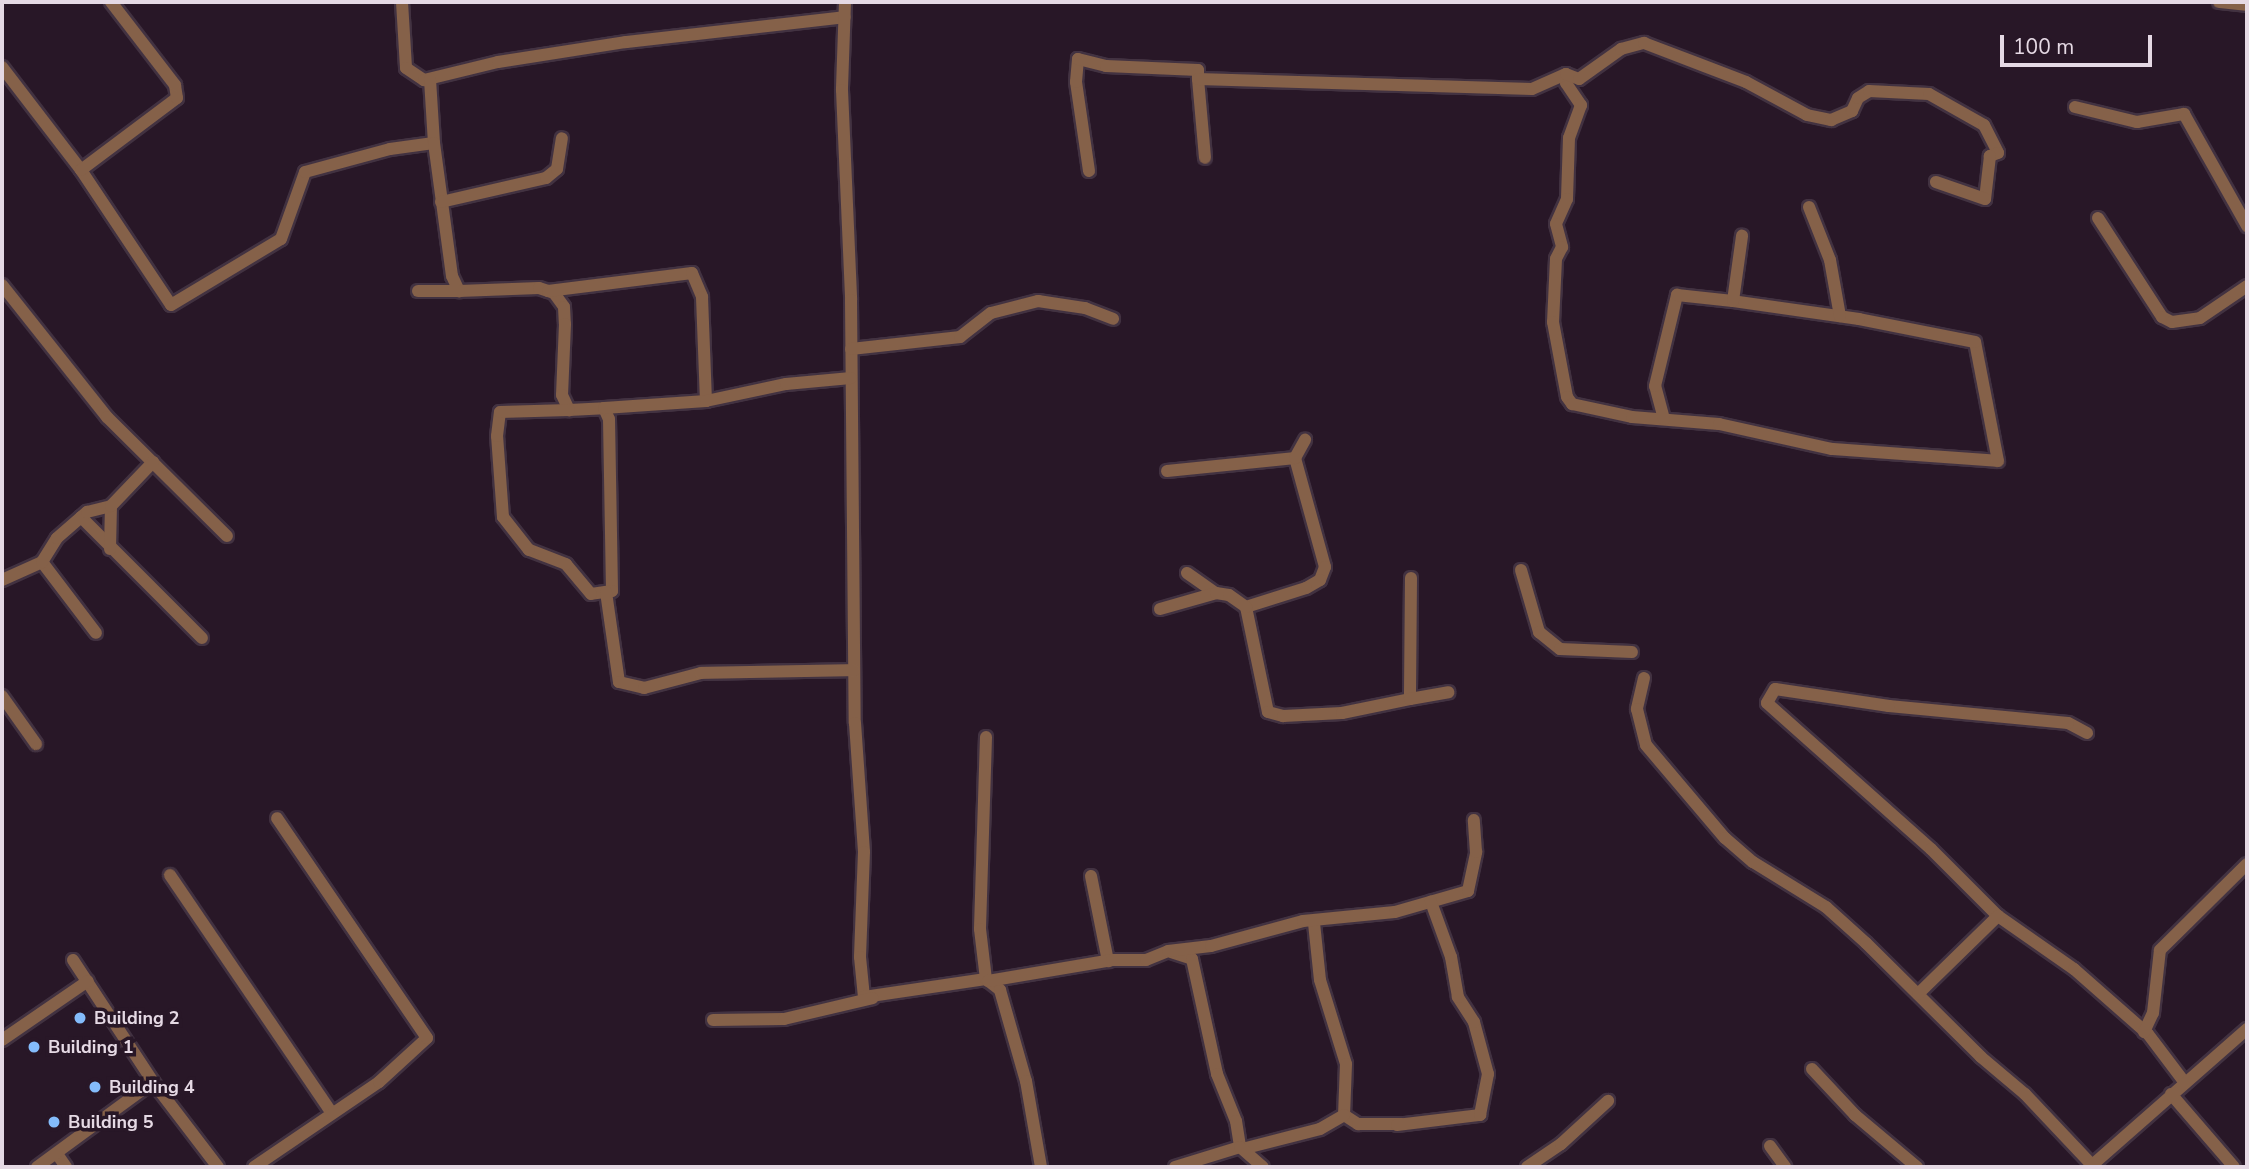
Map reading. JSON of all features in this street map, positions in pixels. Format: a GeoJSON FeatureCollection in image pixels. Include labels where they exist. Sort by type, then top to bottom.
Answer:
{"type":"FeatureCollection","features":[{"type":"Feature","properties":{"kind":"street"},"geometry":{"type":"LineString","coordinates":[[82,170],[177,98],[174,85],[111,2]]}},
{"type":"Feature","properties":{"kind":"street"},"geometry":{"type":"LineString","coordinates":[[402,2],[406,68],[411,75],[430,79],[498,62],[626,42],[845,17]]}},
{"type":"Feature","properties":{"kind":"street"},"geometry":{"type":"LineString","coordinates":[[845,2],[842,90],[851,349],[854,670],[864,852],[860,957],[864,997],[873,998]]}},
{"type":"Feature","properties":{"kind":"street"},"geometry":{"type":"LineString","coordinates":[[2220,2],[2247,5]]}},
{"type":"Feature","properties":{"kind":"street"},"geometry":{"type":"LineString","coordinates":[[1198,79],[1532,89],[1566,74],[1578,79],[1621,50],[1644,43],[1746,82],[1807,115],[1831,120],[1852,111],[1858,98],[1869,91],[1929,94],[1984,125],[1998,153],[1990,156],[1985,199],[1936,182]]}},
{"type":"Feature","properties":{"kind":"street"},"geometry":{"type":"LineString","coordinates":[[1089,171],[1076,82],[1078,59],[1106,66],[1198,70],[1205,158]]}},
{"type":"Feature","properties":{"kind":"street"},"geometry":{"type":"LineString","coordinates":[[2,67],[82,170],[171,305],[281,239],[305,172],[367,154],[434,143]]}},
{"type":"Feature","properties":{"kind":"street"},"geometry":{"type":"LineString","coordinates":[[1566,74],[1566,83],[1581,105],[1569,138],[1567,199],[1556,225],[1562,247],[1556,259],[1554,315],[1572,404],[1607,414],[1719,424],[1832,449],[1998,461],[1975,342],[1840,316],[1733,301],[1677,295],[1655,386],[1664,419]]}},
{"type":"Feature","properties":{"kind":"street"},"geometry":{"type":"LineString","coordinates":[[430,79],[441,201],[452,276],[459,291]]}},
{"type":"Feature","properties":{"kind":"street"},"geometry":{"type":"LineString","coordinates":[[2075,107],[2137,122],[2184,114],[2247,226]]}},
{"type":"Feature","properties":{"kind":"street"},"geometry":{"type":"LineString","coordinates":[[441,201],[546,178],[557,169],[562,138]]}},
{"type":"Feature","properties":{"kind":"street"},"geometry":{"type":"LineString","coordinates":[[1809,207],[1830,260],[1840,316]]}},
{"type":"Feature","properties":{"kind":"street"},"geometry":{"type":"LineString","coordinates":[[2098,218],[2162,317],[2172,322],[2200,318],[2247,286]]}},
{"type":"Feature","properties":{"kind":"street"},"geometry":{"type":"LineString","coordinates":[[1733,301],[1742,236]]}},
{"type":"Feature","properties":{"kind":"street"},"geometry":{"type":"LineString","coordinates":[[418,291],[548,291],[692,273],[702,297],[706,401]]}},
{"type":"Feature","properties":{"kind":"street"},"geometry":{"type":"LineString","coordinates":[[2,285],[82,390],[228,536]]}},
{"type":"Feature","properties":{"kind":"street"},"geometry":{"type":"LineString","coordinates":[[548,291],[564,307],[562,394],[569,410]]}},
{"type":"Feature","properties":{"kind":"street"},"geometry":{"type":"LineString","coordinates":[[851,349],[960,337],[990,313],[1038,301],[1085,308],[1113,319]]}},
{"type":"Feature","properties":{"kind":"street"},"geometry":{"type":"LineString","coordinates":[[604,408],[609,419],[612,591],[592,594],[566,564],[529,550],[503,517],[497,436],[500,412],[706,401],[786,384],[851,378]]}},
{"type":"Feature","properties":{"kind":"street"},"geometry":{"type":"LineString","coordinates":[[1246,607],[1306,588],[1320,580],[1325,567],[1295,458],[1305,440]]}},
{"type":"Feature","properties":{"kind":"street"},"geometry":{"type":"LineString","coordinates":[[1167,471],[1295,458]]}},
{"type":"Feature","properties":{"kind":"street"},"geometry":{"type":"LineString","coordinates":[[2,580],[42,562],[48,548],[81,517],[111,506],[152,462]]}},
{"type":"Feature","properties":{"kind":"street"},"geometry":{"type":"LineString","coordinates":[[110,549],[111,506]]}},
{"type":"Feature","properties":{"kind":"street"},"geometry":{"type":"LineString","coordinates":[[81,517],[110,549],[202,638]]}},
{"type":"Feature","properties":{"kind":"street"},"geometry":{"type":"LineString","coordinates":[[42,562],[96,633]]}},
{"type":"Feature","properties":{"kind":"street"},"geometry":{"type":"LineString","coordinates":[[1521,570],[1539,632],[1559,649],[1632,652]]}},
{"type":"Feature","properties":{"kind":"street"},"geometry":{"type":"LineString","coordinates":[[1187,573],[1216,593]]}},
{"type":"Feature","properties":{"kind":"street"},"geometry":{"type":"LineString","coordinates":[[1410,699],[1411,578]]}},
{"type":"Feature","properties":{"kind":"street"},"geometry":{"type":"LineString","coordinates":[[606,592],[619,682],[644,688],[701,673],[854,670]]}},
{"type":"Feature","properties":{"kind":"street"},"geometry":{"type":"LineString","coordinates":[[1160,609],[1216,593],[1229,595],[1246,607],[1268,712],[1283,716],[1342,713],[1448,692]]}},
{"type":"Feature","properties":{"kind":"street"},"geometry":{"type":"LineString","coordinates":[[1644,678],[1637,709],[1646,745],[1663,770],[1734,846],[1826,907],[2025,1094],[2091,1166],[2247,1029]]}},
{"type":"Feature","properties":{"kind":"street"},"geometry":{"type":"LineString","coordinates":[[2087,733],[2068,723],[1889,706],[1775,690],[1766,703],[1931,849],[1998,916],[2074,969],[2144,1032],[2185,1083]]}},
{"type":"Feature","properties":{"kind":"street"},"geometry":{"type":"LineString","coordinates":[[2,696],[36,744]]}},
{"type":"Feature","properties":{"kind":"street"},"geometry":{"type":"LineString","coordinates":[[986,737],[981,929],[987,980],[1000,990],[1026,1080],[1041,1167]]}},
{"type":"Feature","properties":{"kind":"street"},"geometry":{"type":"LineString","coordinates":[[254,1167],[425,1044],[427,1034],[276,818]]}},
{"type":"Feature","properties":{"kind":"street"},"geometry":{"type":"LineString","coordinates":[[713,1020],[784,1019],[873,998],[1108,961],[1146,960],[1168,951],[1211,946],[1303,921],[1314,923],[1431,902],[1468,891],[1476,852],[1474,820]]}},
{"type":"Feature","properties":{"kind":"street"},"geometry":{"type":"LineString","coordinates":[[2144,1032],[2153,1013],[2160,950],[2247,864]]}},
{"type":"Feature","properties":{"kind":"street"},"geometry":{"type":"LineString","coordinates":[[170,875],[332,1113]]}},
{"type":"Feature","properties":{"kind":"street"},"geometry":{"type":"LineString","coordinates":[[1091,876],[1108,961]]}},
{"type":"Feature","properties":{"kind":"street"},"geometry":{"type":"LineString","coordinates":[[1344,1115],[1358,1124],[1402,1124],[1480,1115],[1488,1074],[1474,1022],[1458,996],[1451,957],[1431,902]]}},
{"type":"Feature","properties":{"kind":"street"},"geometry":{"type":"LineString","coordinates":[[1918,995],[1998,916]]}},
{"type":"Feature","properties":{"kind":"street"},"geometry":{"type":"LineString","coordinates":[[1314,923],[1320,981],[1346,1064],[1344,1115]]}},
{"type":"Feature","properties":{"kind":"street"},"geometry":{"type":"LineString","coordinates":[[1168,951],[1192,959],[1217,1074],[1236,1121],[1243,1148],[1263,1167]]}},
{"type":"Feature","properties":{"kind":"street"},"geometry":{"type":"LineString","coordinates":[[73,960],[153,1082],[218,1167]]}},
{"type":"Feature","properties":{"kind":"street"},"geometry":{"type":"LineString","coordinates":[[2,1040],[88,981]]}},
{"type":"Feature","properties":{"kind":"street"},"geometry":{"type":"LineString","coordinates":[[1812,1069],[1855,1115],[1917,1167]]}},
{"type":"Feature","properties":{"kind":"street"},"geometry":{"type":"LineString","coordinates":[[37,1167],[153,1082]]}},
{"type":"Feature","properties":{"kind":"street"},"geometry":{"type":"LineString","coordinates":[[2171,1094],[2234,1167]]}},
{"type":"Feature","properties":{"kind":"street"},"geometry":{"type":"LineString","coordinates":[[1527,1167],[1561,1144],[1608,1101]]}},
{"type":"Feature","properties":{"kind":"street"},"geometry":{"type":"LineString","coordinates":[[1175,1167],[1320,1129],[1344,1115]]}},
{"type":"Feature","properties":{"kind":"street"},"geometry":{"type":"LineString","coordinates":[[1770,1146],[1785,1167]]}},
{"type":"Feature","properties":{"kind":"street"},"geometry":{"type":"LineString","coordinates":[[57,1154],[66,1167]]}},
{"type":"Feature","properties":{"kind":"place","name":"Building 2"},"geometry":{"type":"Point","coordinates":[80,1018]}},
{"type":"Feature","properties":{"kind":"place","name":"Building 1"},"geometry":{"type":"Point","coordinates":[34,1047]}},
{"type":"Feature","properties":{"kind":"place","name":"Building 4"},"geometry":{"type":"Point","coordinates":[95,1087]}},
{"type":"Feature","properties":{"kind":"place","name":"Building 5"},"geometry":{"type":"Point","coordinates":[54,1122]}}]}
